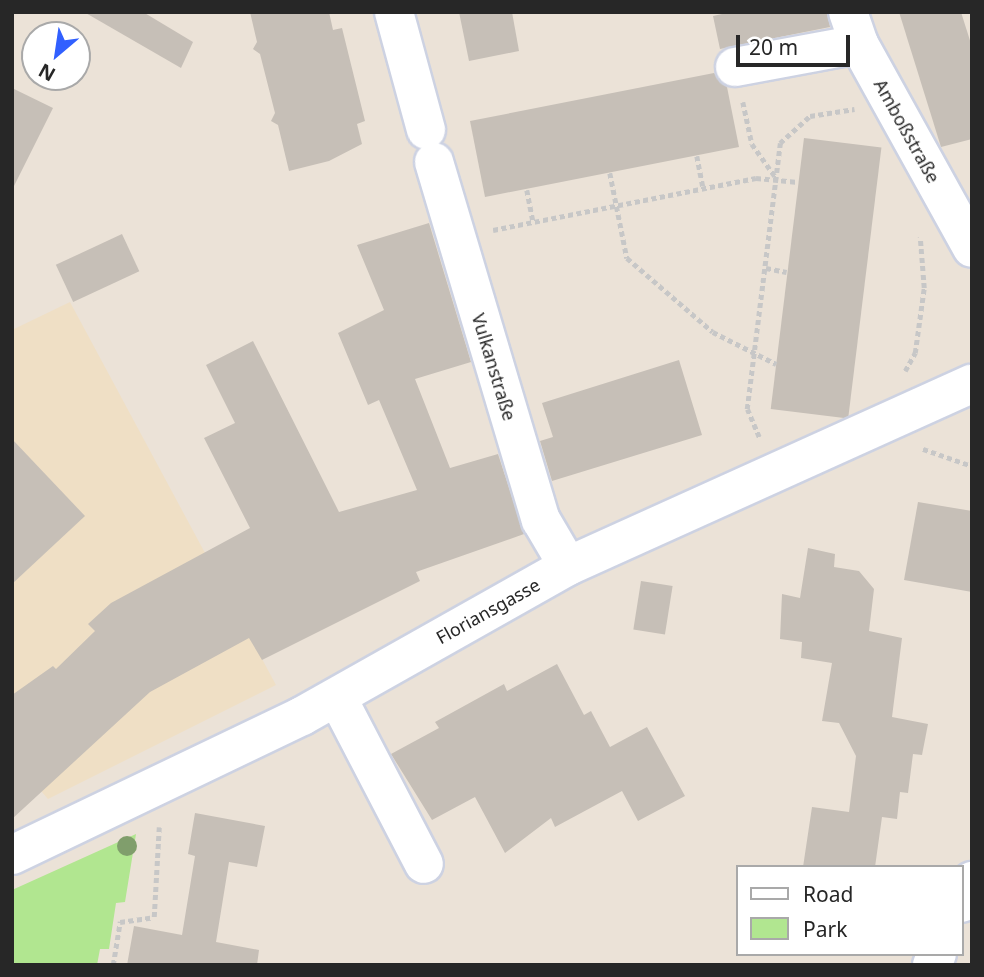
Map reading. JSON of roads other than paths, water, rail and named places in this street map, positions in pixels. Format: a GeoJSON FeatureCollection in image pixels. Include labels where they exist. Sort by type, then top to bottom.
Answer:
{"type":"FeatureCollection","features":[{"type":"Feature","properties":{"kind":"street","name":"Vulkanstraße"},"geometry":{"type":"LineString","coordinates":[[394,12],[455,239],[541,520],[568,566]]}},
{"type":"Feature","properties":{"kind":"street"},"geometry":{"type":"LineString","coordinates":[[735,67],[853,28]]}},
{"type":"Feature","properties":{"kind":"street","name":"Amboßstraße"},"geometry":{"type":"LineString","coordinates":[[853,28],[891,103],[972,248]]}},
{"type":"Feature","properties":{"kind":"street","name":"Floriansgasse"},"geometry":{"type":"LineString","coordinates":[[12,855],[337,697],[568,566],[972,384]]}},
{"type":"Feature","properties":{"kind":"street"},"geometry":{"type":"LineString","coordinates":[[337,697],[424,864]]}},
{"type":"Feature","properties":{"kind":"street"},"geometry":{"type":"LineString","coordinates":[[963,900],[972,881]]}}]}
